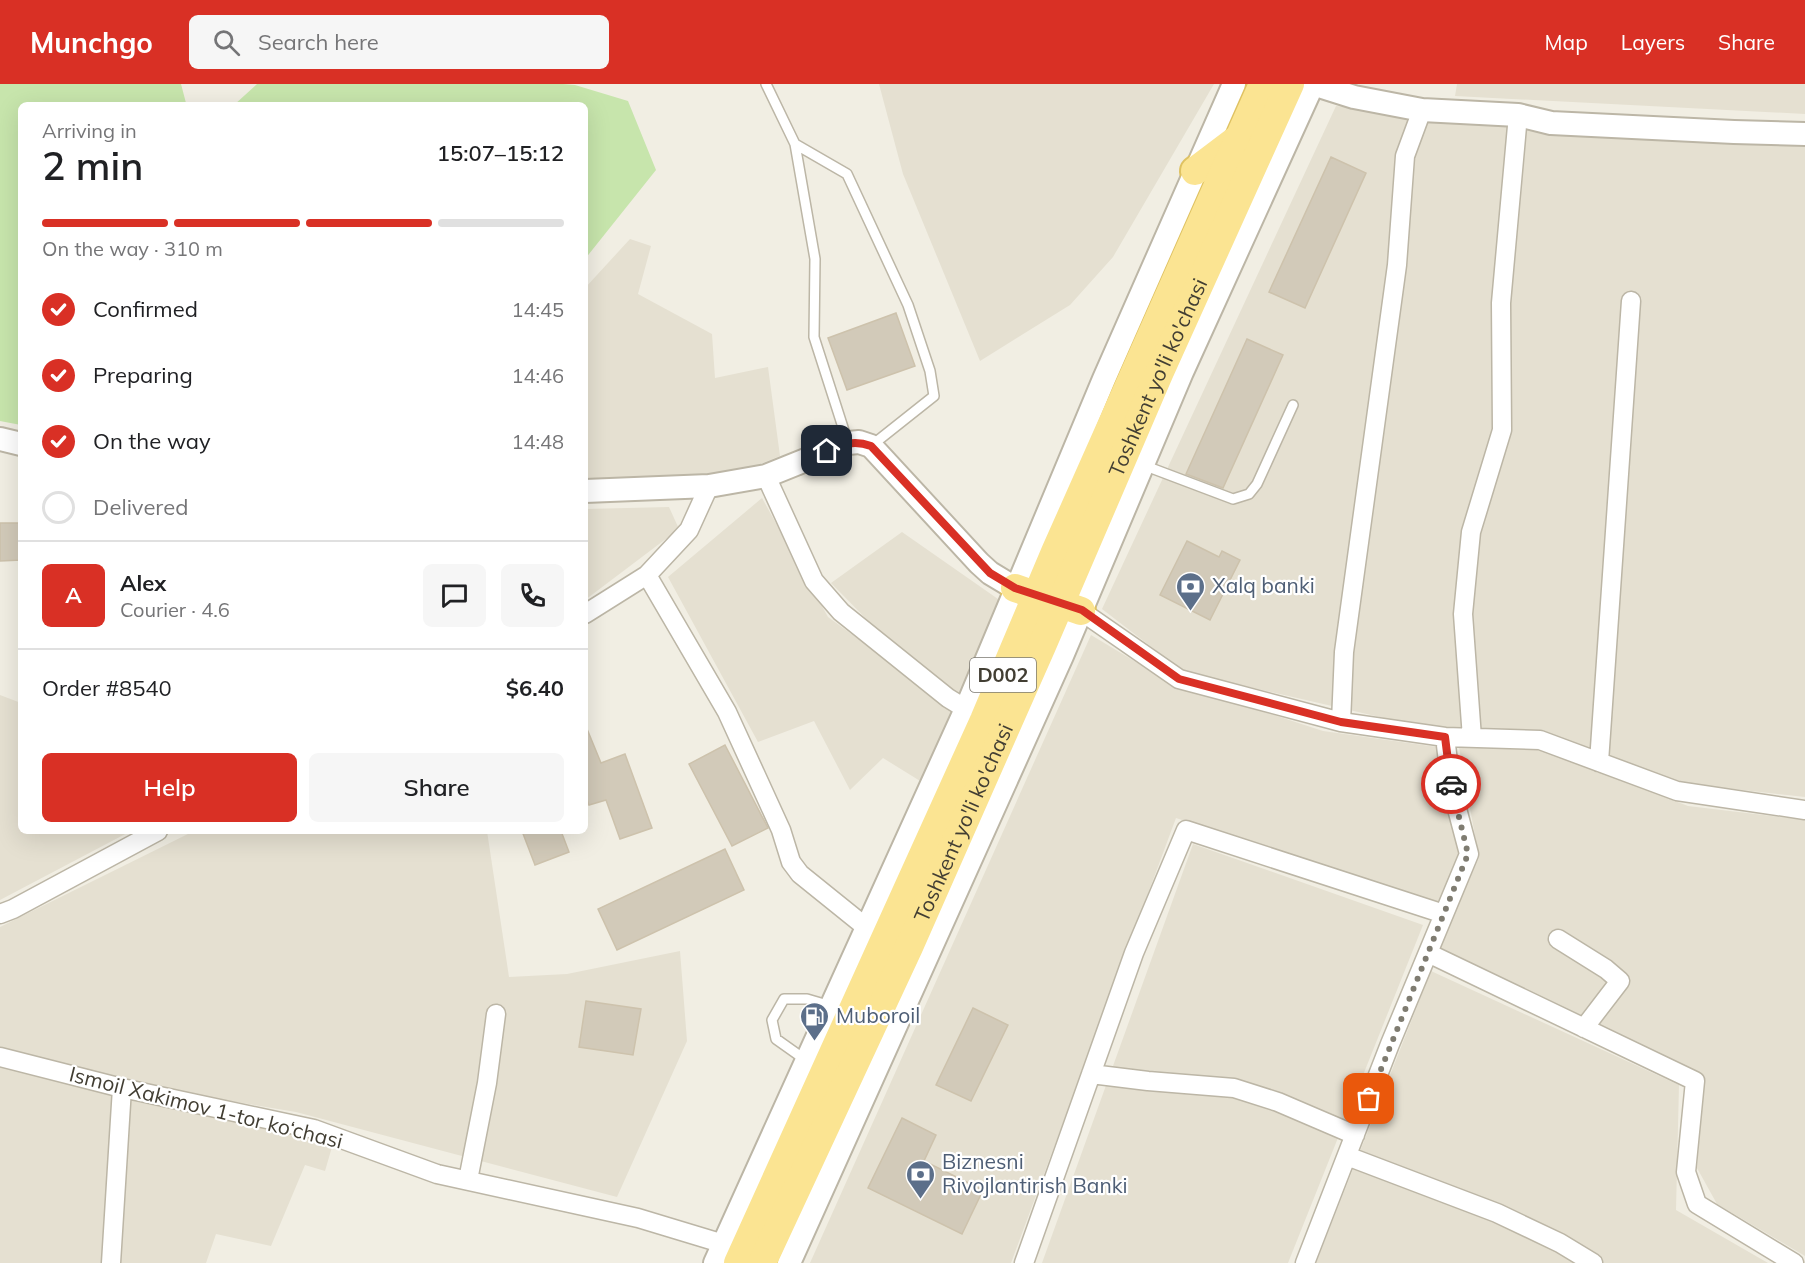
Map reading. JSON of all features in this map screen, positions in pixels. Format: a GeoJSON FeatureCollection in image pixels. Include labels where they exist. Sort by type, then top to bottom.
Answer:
{"type":"FeatureCollection","features":[{"type":"Feature","properties":{"kind":"main road","name":"Toshkent yo'li ko'chasi"},"geometry":{"type":"LineString","coordinates":[[762,1263],[918,951],[1048,599],[1238,139],[1263,84]]}},
{"type":"Feature","properties":{"kind":"main road","name":"Toshkent yo'li ko'chasi"},"geometry":{"type":"LineString","coordinates":[[726,1257],[984,720],[1048,599],[1159,374],[1290,84]]}},
{"type":"Feature","properties":{"kind":"main road"},"geometry":{"type":"LineString","coordinates":[[1196,171],[1238,139]]}},
{"type":"Feature","properties":{"kind":"main road"},"geometry":{"type":"LineString","coordinates":[[1248,175],[1281,152]]}},
{"type":"Feature","properties":{"kind":"street"},"geometry":{"type":"LineString","coordinates":[[1048,599],[1104,379],[1234,84]]}},
{"type":"Feature","properties":{"kind":"street"},"geometry":{"type":"LineString","coordinates":[[726,1257],[831,1006],[966,709],[1143,465],[1182,372],[1313,84],[1354,97],[1422,110],[1518,115],[1551,123],[1805,134]]}},
{"type":"Feature","properties":{"kind":"street"},"geometry":{"type":"LineString","coordinates":[[1341,722],[1344,652],[1397,265],[1405,156],[1422,110]]}},
{"type":"Feature","properties":{"kind":"street"},"geometry":{"type":"LineString","coordinates":[[1472,738],[1463,614],[1471,532],[1502,430],[1501,303],[1518,115]]}},
{"type":"Feature","properties":{"kind":"street"},"geometry":{"type":"LineString","coordinates":[[1599,762],[1631,302]]}},
{"type":"Feature","properties":{"kind":"street"},"geometry":{"type":"LineString","coordinates":[[0,439],[18,443]]}},
{"type":"Feature","properties":{"kind":"street"},"geometry":{"type":"LineString","coordinates":[[588,491],[709,486],[766,476],[848,443],[860,442],[871,446],[990,573],[1048,599],[1179,679],[1341,722],[1445,737],[1540,740],[1677,791],[1805,810]]}},
{"type":"Feature","properties":{"kind":"street"},"geometry":{"type":"LineString","coordinates":[[766,476],[814,580],[842,612],[948,698],[966,709]]}},
{"type":"Feature","properties":{"kind":"street"},"geometry":{"type":"LineString","coordinates":[[588,612],[646,575],[689,530],[709,486]]}},
{"type":"Feature","properties":{"kind":"street"},"geometry":{"type":"LineString","coordinates":[[646,575],[727,712],[781,830],[791,862],[800,874],[867,928]]}},
{"type":"Feature","properties":{"kind":"street"},"geometry":{"type":"LineString","coordinates":[[1305,1263],[1468,854],[1451,786],[1445,737]]}},
{"type":"Feature","properties":{"kind":"street"},"geometry":{"type":"LineString","coordinates":[[1024,1263],[1134,954],[1186,830],[1444,914]]}},
{"type":"Feature","properties":{"kind":"street"},"geometry":{"type":"LineString","coordinates":[[0,914],[152,834]]}},
{"type":"Feature","properties":{"kind":"street"},"geometry":{"type":"LineString","coordinates":[[1558,939],[1606,969],[1620,981],[1584,1028]]}},
{"type":"Feature","properties":{"kind":"street"},"geometry":{"type":"LineString","coordinates":[[789,1263],[918,951]]}},
{"type":"Feature","properties":{"kind":"street"},"geometry":{"type":"LineString","coordinates":[[1428,953],[1695,1081],[1686,1172],[1697,1204],[1794,1263]]}},
{"type":"Feature","properties":{"kind":"street"},"geometry":{"type":"LineString","coordinates":[[468,1180],[487,1083],[496,1014]]}},
{"type":"Feature","properties":{"kind":"street","name":"Ismoil Xakimov 1-tor ko‘chasi"},"geometry":{"type":"LineString","coordinates":[[0,1057],[122,1088],[314,1129],[437,1174],[638,1218],[726,1257]]}},
{"type":"Feature","properties":{"kind":"street"},"geometry":{"type":"LineString","coordinates":[[1091,1074],[1234,1088],[1278,1102],[1355,1135]]}},
{"type":"Feature","properties":{"kind":"street"},"geometry":{"type":"LineString","coordinates":[[111,1263],[122,1088]]}},
{"type":"Feature","properties":{"kind":"street"},"geometry":{"type":"LineString","coordinates":[[1347,1156],[1497,1213],[1560,1243],[1593,1263]]}},
{"type":"Feature","properties":{"kind":"lane"},"geometry":{"type":"LineString","coordinates":[[766,84],[795,144],[815,259],[814,337],[848,443]]}},
{"type":"Feature","properties":{"kind":"lane"},"geometry":{"type":"LineString","coordinates":[[795,144],[847,174],[908,305],[930,371],[934,396],[871,446]]}},
{"type":"Feature","properties":{"kind":"lane"},"geometry":{"type":"LineString","coordinates":[[1143,465],[1233,499],[1249,494],[1257,484],[1293,405]]}},
{"type":"Feature","properties":{"kind":"lane"},"geometry":{"type":"LineString","coordinates":[[807,1061],[776,1040],[772,1020],[784,999],[807,999],[831,1006]]}},
{"type":"Feature","properties":{"kind":"shaded area"},"geometry":{"type":"Polygon","coordinates":[[[879,84],[1214,84],[1113,257],[1070,305],[980,361],[903,174],[879,84]]]}},
{"type":"Feature","properties":{"kind":"shaded area"},"geometry":{"type":"Polygon","coordinates":[[[1457,84],[1805,84],[1805,114],[1455,96],[1457,84]]]}},
{"type":"Feature","properties":{"kind":"shaded area"},"geometry":{"type":"Polygon","coordinates":[[[1336,106],[1805,147],[1805,797],[1681,783],[1544,731],[1432,729],[1184,672],[1102,609],[1336,106]]]}},
{"type":"Feature","properties":{"kind":"shaded area"},"geometry":{"type":"Polygon","coordinates":[[[630,239],[651,246],[638,294],[712,334],[715,378],[768,367],[780,456],[731,476],[588,481],[588,285],[630,239]]]}},
{"type":"Feature","properties":{"kind":"shaded area"},"geometry":{"type":"Polygon","coordinates":[[[762,498],[828,617],[956,710],[925,784],[883,758],[850,790],[814,721],[758,742],[668,577],[762,498]]]}},
{"type":"Feature","properties":{"kind":"shaded area"},"geometry":{"type":"Polygon","coordinates":[[[669,507],[679,529],[588,598],[588,509],[669,507]]]}},
{"type":"Feature","properties":{"kind":"shaded area"},"geometry":{"type":"Polygon","coordinates":[[[902,532],[1008,606],[957,696],[884,637],[831,583],[902,532]]]}},
{"type":"Feature","properties":{"kind":"shaded area"},"geometry":{"type":"Polygon","coordinates":[[[1091,635],[1166,680],[1323,731],[1437,747],[1461,856],[1439,905],[1176,818],[1011,1263],[810,1263],[1091,635]]]}},
{"type":"Feature","properties":{"kind":"shaded area"},"geometry":{"type":"Polygon","coordinates":[[[0,695],[18,702],[18,834],[125,834],[0,900],[0,695]]]}},
{"type":"Feature","properties":{"kind":"shaded area"},"geometry":{"type":"Polygon","coordinates":[[[1459,747],[1539,748],[1688,806],[1805,820],[1805,1256],[1717,1204],[1697,1168],[1704,1079],[1437,949],[1479,858],[1459,747]]]}},
{"type":"Feature","properties":{"kind":"shaded area"},"geometry":{"type":"Polygon","coordinates":[[[188,834],[487,834],[509,977],[567,974],[680,951],[687,1041],[617,1197],[296,1112],[119,1082],[0,1051],[0,927],[188,834]]]}},
{"type":"Feature","properties":{"kind":"shaded area"},"geometry":{"type":"Polygon","coordinates":[[[1193,844],[1423,925],[1288,1263],[1042,1263],[1193,844]]]}},
{"type":"Feature","properties":{"kind":"shaded area"},"geometry":{"type":"Polygon","coordinates":[[[1431,971],[1679,1085],[1676,1210],[1768,1263],[1316,1263],[1431,971]]]}},
{"type":"Feature","properties":{"kind":"shaded area"},"geometry":{"type":"Polygon","coordinates":[[[0,1067],[137,1102],[334,1140],[325,1171],[305,1165],[271,1246],[216,1234],[206,1263],[0,1263],[0,1067]]]}},
{"type":"Feature","properties":{"kind":"green space"},"geometry":{"type":"Polygon","coordinates":[[[0,84],[181,84],[186,102],[18,102],[18,424],[0,421],[0,84]]]}},
{"type":"Feature","properties":{"kind":"green space"},"geometry":{"type":"Polygon","coordinates":[[[257,84],[575,85],[628,101],[656,170],[588,255],[588,102],[237,102],[257,84]]]}},
{"type":"Feature","properties":{"kind":"building"},"geometry":{"type":"Polygon","coordinates":[[[1331,157],[1366,173],[1305,308],[1269,292],[1331,157]]]}},
{"type":"Feature","properties":{"kind":"building"},"geometry":{"type":"Polygon","coordinates":[[[896,313],[915,366],[847,390],[828,338],[896,313]]]}},
{"type":"Feature","properties":{"kind":"building"},"geometry":{"type":"Polygon","coordinates":[[[1247,339],[1283,355],[1223,488],[1186,474],[1247,339]]]}},
{"type":"Feature","properties":{"kind":"building"},"geometry":{"type":"Polygon","coordinates":[[[0,523],[18,523],[18,560],[0,561],[0,523]]]}},
{"type":"Feature","properties":{"kind":"building"},"geometry":{"type":"Polygon","coordinates":[[[1187,541],[1219,557],[1222,551],[1240,560],[1210,620],[1160,595],[1187,541]]]}},
{"type":"Feature","properties":{"kind":"building"},"geometry":{"type":"Polygon","coordinates":[[[588,731],[601,763],[625,754],[652,828],[620,839],[606,800],[589,805],[588,731]]]}},
{"type":"Feature","properties":{"kind":"building"},"geometry":{"type":"Polygon","coordinates":[[[725,745],[768,828],[732,846],[689,764],[725,745]]]}},
{"type":"Feature","properties":{"kind":"building"},"geometry":{"type":"Polygon","coordinates":[[[523,834],[562,834],[569,852],[535,865],[523,834]]]}},
{"type":"Feature","properties":{"kind":"building"},"geometry":{"type":"Polygon","coordinates":[[[725,849],[744,890],[617,950],[598,909],[725,849]]]}},
{"type":"Feature","properties":{"kind":"building"},"geometry":{"type":"Polygon","coordinates":[[[586,1001],[641,1009],[633,1055],[579,1047],[586,1001]]]}},
{"type":"Feature","properties":{"kind":"building"},"geometry":{"type":"Polygon","coordinates":[[[973,1008],[1008,1025],[971,1101],[936,1085],[973,1008]]]}},
{"type":"Feature","properties":{"kind":"building"},"geometry":{"type":"Polygon","coordinates":[[[902,1118],[936,1135],[924,1161],[983,1190],[962,1234],[868,1188],[902,1118]]]}},
{"type":"Feature","properties":{"kind":"way so far"},"geometry":{"type":"LineString","coordinates":[[1369,1099],[1468,854],[1451,784]]}},
{"type":"Feature","properties":{"kind":"place","name":"Xalq banki"},"geometry":{"type":"Point","coordinates":[1191,612]}},
{"type":"Feature","properties":{"kind":"place","name":"Muboroil"},"geometry":{"type":"Point","coordinates":[815,1042]}},
{"type":"Feature","properties":{"kind":"place","name":"Biznesni Rivojlantirish Banki"},"geometry":{"type":"Point","coordinates":[921,1200]}},
{"type":"Feature","properties":{"kind":"route"},"geometry":{"type":"LineString","coordinates":[[827,451],[848,443],[860,442],[871,446],[990,573],[1015,588],[1082,610],[1179,679],[1341,722],[1445,737],[1451,784]]}}]}
